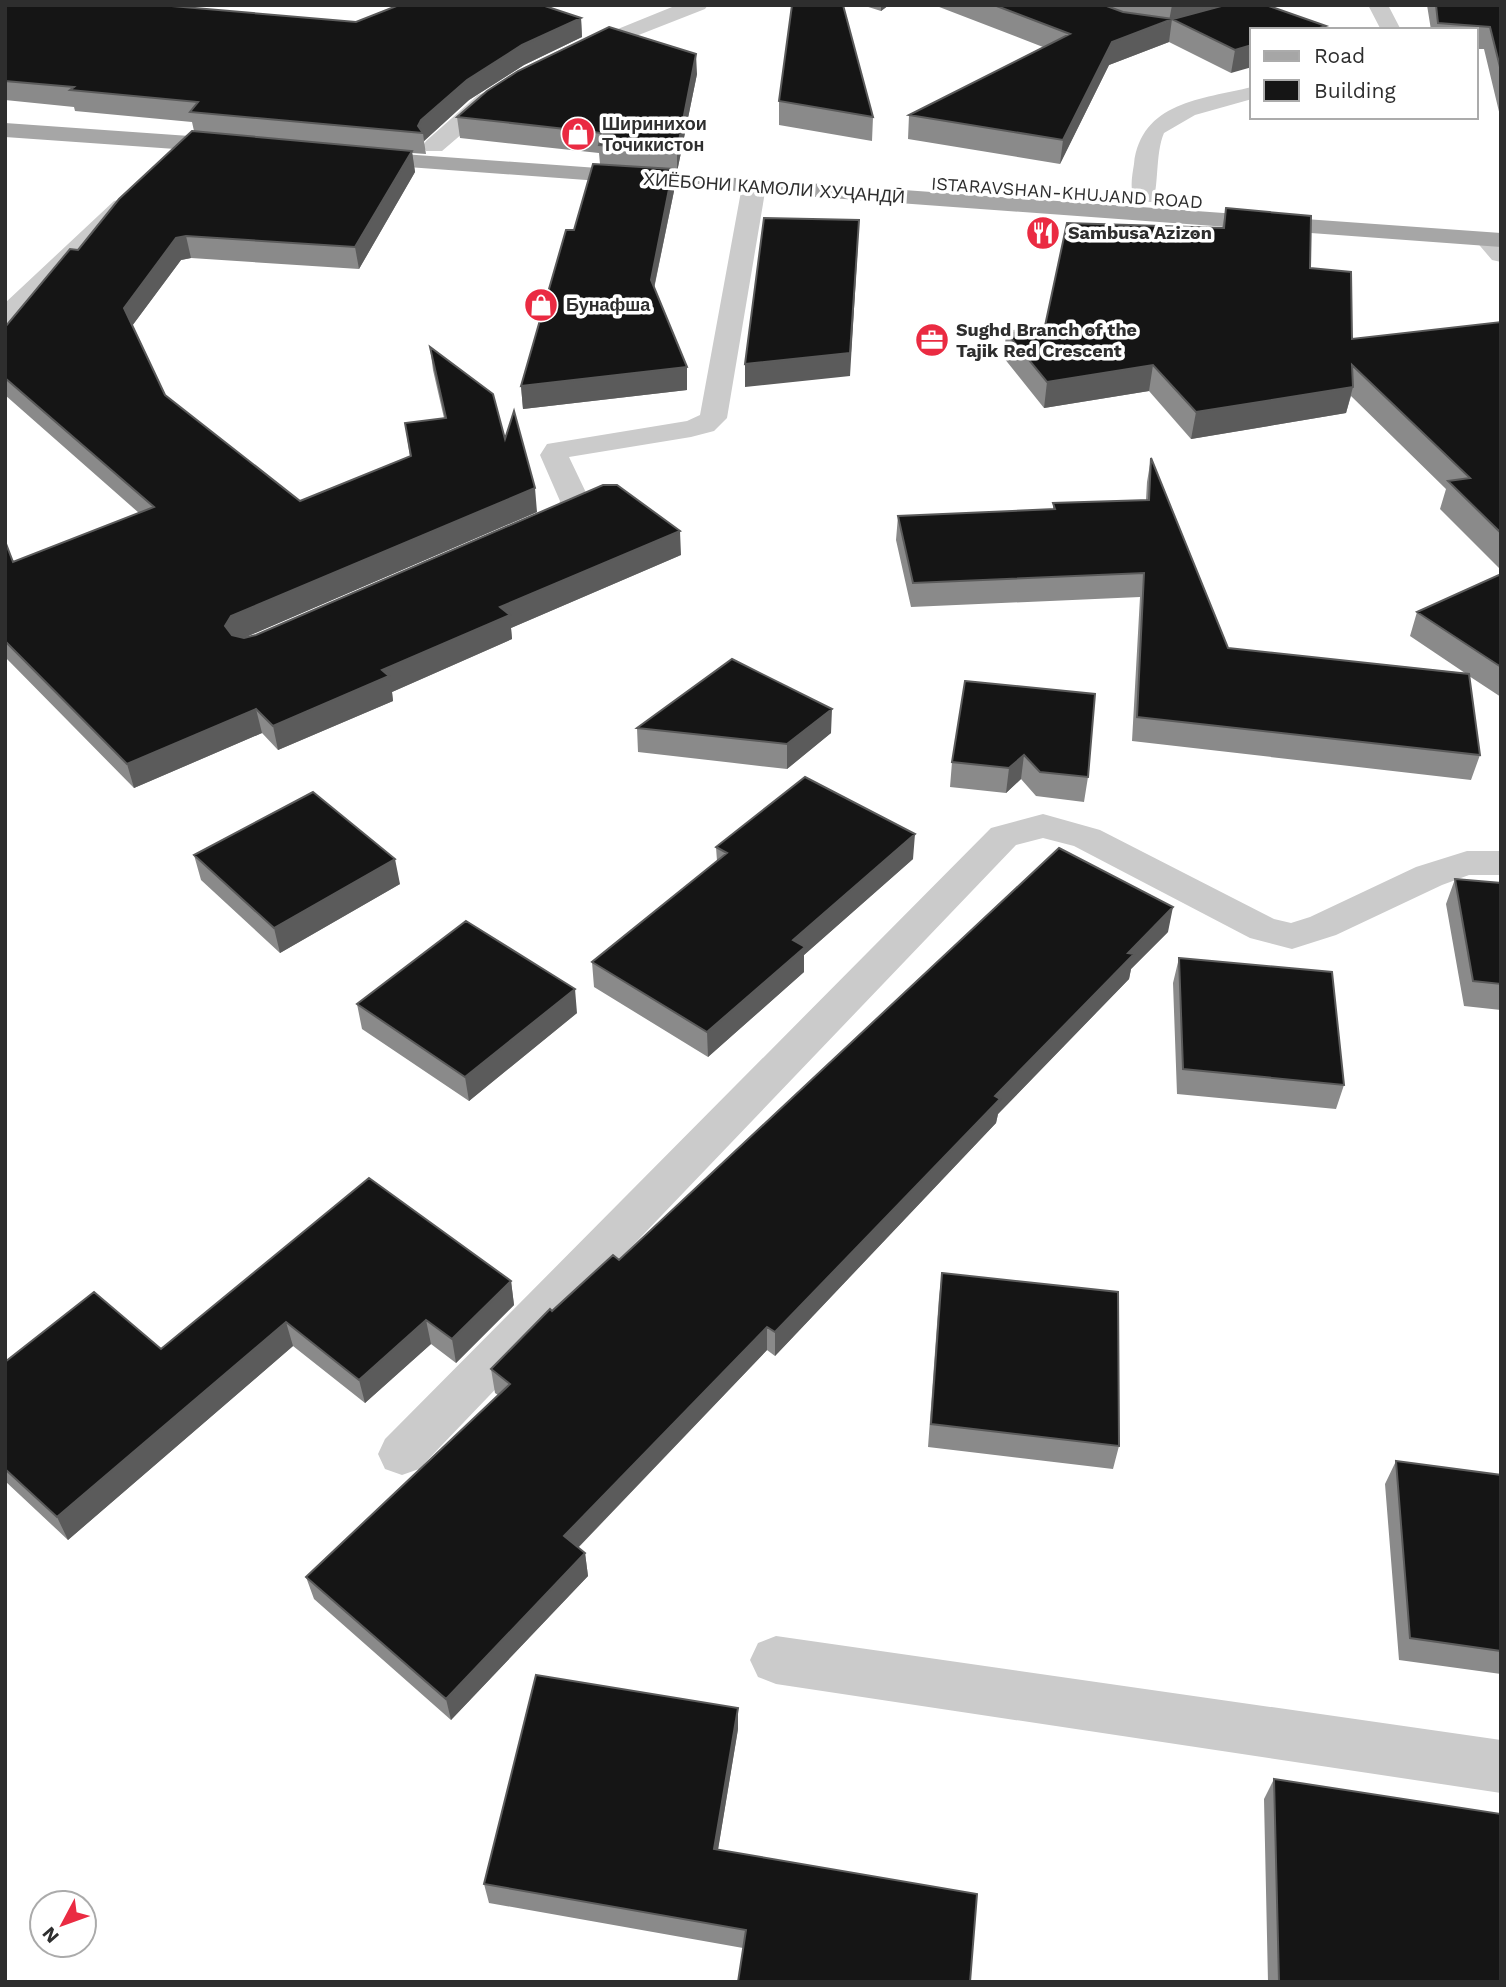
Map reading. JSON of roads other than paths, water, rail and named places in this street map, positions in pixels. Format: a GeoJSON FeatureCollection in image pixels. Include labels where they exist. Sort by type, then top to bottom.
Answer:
{"type":"FeatureCollection","features":[{"type":"Feature","properties":{"kind":"main road"},"geometry":{"type":"LineString","coordinates":[[5,116],[250,140],[190,142],[5,130]]}},
{"type":"Feature","properties":{"kind":"main road","name":"ISTARAVSHAN-KHUJAND ROAD"},"geometry":{"type":"LineString","coordinates":[[345,148],[434,146],[764,173],[1144,197],[1497,240]]}},
{"type":"Feature","properties":{"kind":"main road","name":"ХИЁБОНИ КАМОЛИ ХУҶАНДӢ"},"geometry":{"type":"LineString","coordinates":[[345,148],[754,186],[1497,240]]}},
{"type":"Feature","properties":{"kind":"street"},"geometry":{"type":"LineString","coordinates":[[564,58],[698,5]]}},
{"type":"Feature","properties":{"kind":"street"},"geometry":{"type":"LineString","coordinates":[[1378,5],[1390,28]]}},
{"type":"Feature","properties":{"kind":"street"},"geometry":{"type":"LineString","coordinates":[[434,146],[486,100],[519,82]]}},
{"type":"Feature","properties":{"kind":"street"},"geometry":{"type":"LineString","coordinates":[[1144,197],[1143,173],[1154,131],[1180,114],[1250,94]]}},
{"type":"Feature","properties":{"kind":"street"},"geometry":{"type":"LineString","coordinates":[[170,160],[190,142]]}},
{"type":"Feature","properties":{"kind":"street"},"geometry":{"type":"LineString","coordinates":[[512,537],[571,510],[575,501],[554,455],[557,450],[691,429],[704,425],[713,418],[754,186]]}},
{"type":"Feature","properties":{"kind":"street"},"geometry":{"type":"LineString","coordinates":[[5,317],[141,188]]}},
{"type":"Feature","properties":{"kind":"street"},"geometry":{"type":"LineString","coordinates":[[402,1454],[1004,836],[1043,826],[1087,838],[1263,929],[1293,936],[1323,926],[1429,876],[1467,863],[1501,863]]}},
{"type":"Feature","properties":{"kind":"street"},"geometry":{"type":"LineString","coordinates":[[775,1660],[1501,1766]]}},
{"type":"Feature","properties":{"kind":"place","name":"Ширинихои Точикистон"},"geometry":{"type":"Point","coordinates":[578,134]}},
{"type":"Feature","properties":{"kind":"place","name":"Sambusa Azizon"},"geometry":{"type":"Point","coordinates":[1043,233]}},
{"type":"Feature","properties":{"kind":"place","name":"Бунафша"},"geometry":{"type":"Point","coordinates":[541,305]}},
{"type":"Feature","properties":{"kind":"place","name":"Sughd Branch of the Tajik Red Crescent"},"geometry":{"type":"Point","coordinates":[932,340]}}]}
